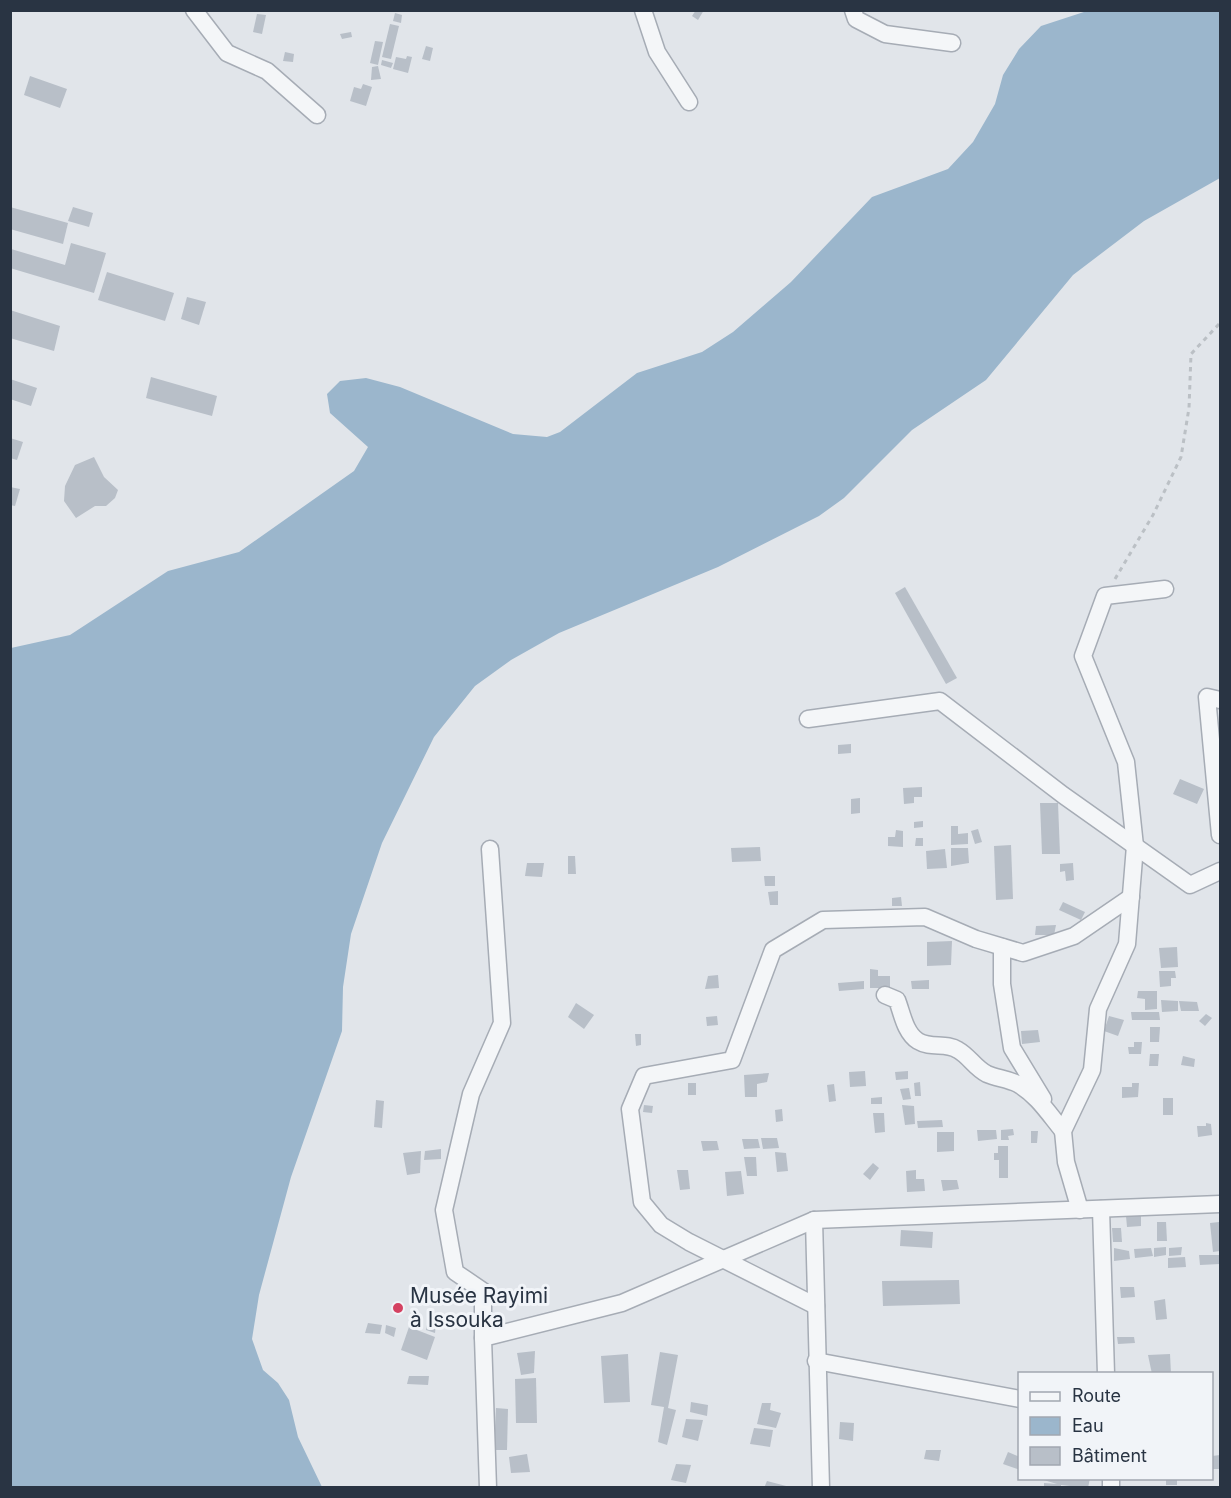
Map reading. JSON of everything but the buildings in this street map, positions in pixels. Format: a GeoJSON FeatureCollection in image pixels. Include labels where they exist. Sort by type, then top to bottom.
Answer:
{"type":"FeatureCollection","features":[{"type":"Feature","properties":{"kind":"street"},"geometry":{"type":"LineString","coordinates":[[194,10],[227,53],[267,71],[317,115]]}},
{"type":"Feature","properties":{"kind":"street"},"geometry":{"type":"LineString","coordinates":[[643,10],[657,52],[689,102]]}},
{"type":"Feature","properties":{"kind":"street"},"geometry":{"type":"LineString","coordinates":[[854,10],[856,19],[885,34],[952,43]]}},
{"type":"Feature","properties":{"kind":"street"},"geometry":{"type":"LineString","coordinates":[[1063,1131],[1092,1070],[1098,1009],[1127,944],[1135,846],[1126,762],[1083,656],[1105,596],[1165,589]]}},
{"type":"Feature","properties":{"kind":"street"},"geometry":{"type":"LineString","coordinates":[[1221,700],[1207,697],[1221,835]]}},
{"type":"Feature","properties":{"kind":"street"},"geometry":{"type":"LineString","coordinates":[[808,719],[940,701],[1190,885],[1221,871]]}},
{"type":"Feature","properties":{"kind":"street"},"geometry":{"type":"LineString","coordinates":[[488,1488],[483,1291],[455,1272],[444,1210],[471,1094],[501,1023],[490,849]]}},
{"type":"Feature","properties":{"kind":"street"},"geometry":{"type":"LineString","coordinates":[[816,1306],[661,1225],[642,1202],[630,1109],[644,1076],[732,1060],[773,950],[823,920],[925,917],[976,939],[1023,953],[1074,936],[1131,897]]}},
{"type":"Feature","properties":{"kind":"street"},"geometry":{"type":"LineString","coordinates":[[1002,947],[1002,984],[1011,1048],[1063,1131],[1066,1162],[1080,1210]]}},
{"type":"Feature","properties":{"kind":"street"},"geometry":{"type":"LineString","coordinates":[[885,995],[897,1000],[906,1026],[916,1040],[932,1046],[959,1050],[986,1074],[1017,1084],[1037,1099],[1063,1131]]}},
{"type":"Feature","properties":{"kind":"street"},"geometry":{"type":"LineString","coordinates":[[483,1338],[622,1303],[814,1220],[1221,1204]]}},
{"type":"Feature","properties":{"kind":"street"},"geometry":{"type":"LineString","coordinates":[[1101,1209],[1106,1372]]}},
{"type":"Feature","properties":{"kind":"street"},"geometry":{"type":"LineString","coordinates":[[814,1220],[821,1488]]}},
{"type":"Feature","properties":{"kind":"street"},"geometry":{"type":"LineString","coordinates":[[816,1361],[1018,1400]]}},
{"type":"Feature","properties":{"kind":"path"},"geometry":{"type":"LineString","coordinates":[[1105,596],[1154,515],[1181,457],[1189,408],[1191,354],[1221,323]]}},
{"type":"Feature","properties":{"kind":"water"},"geometry":{"type":"Polygon","coordinates":[[[1090,10],[1220,11],[1220,178],[1144,221],[1073,275],[986,380],[912,430],[844,498],[819,516],[718,567],[559,633],[511,660],[475,686],[434,737],[382,843],[351,934],[343,987],[342,1031],[291,1177],[259,1295],[252,1339],[263,1370],[278,1383],[289,1400],[298,1437],[322,1487],[11,1487],[11,648],[70,635],[168,571],[239,552],[354,471],[368,447],[330,413],[327,394],[340,381],[366,378],[400,387],[513,434],[547,437],[560,432],[637,373],[702,352],[733,332],[791,282],[872,197],[948,169],[973,142],[995,104],[1003,75],[1019,49],[1041,26],[1090,10]]]}},
{"type":"Feature","properties":{"kind":"place","name":"Musée Rayimi à Issouka"},"geometry":{"type":"Point","coordinates":[398,1308]}}]}
